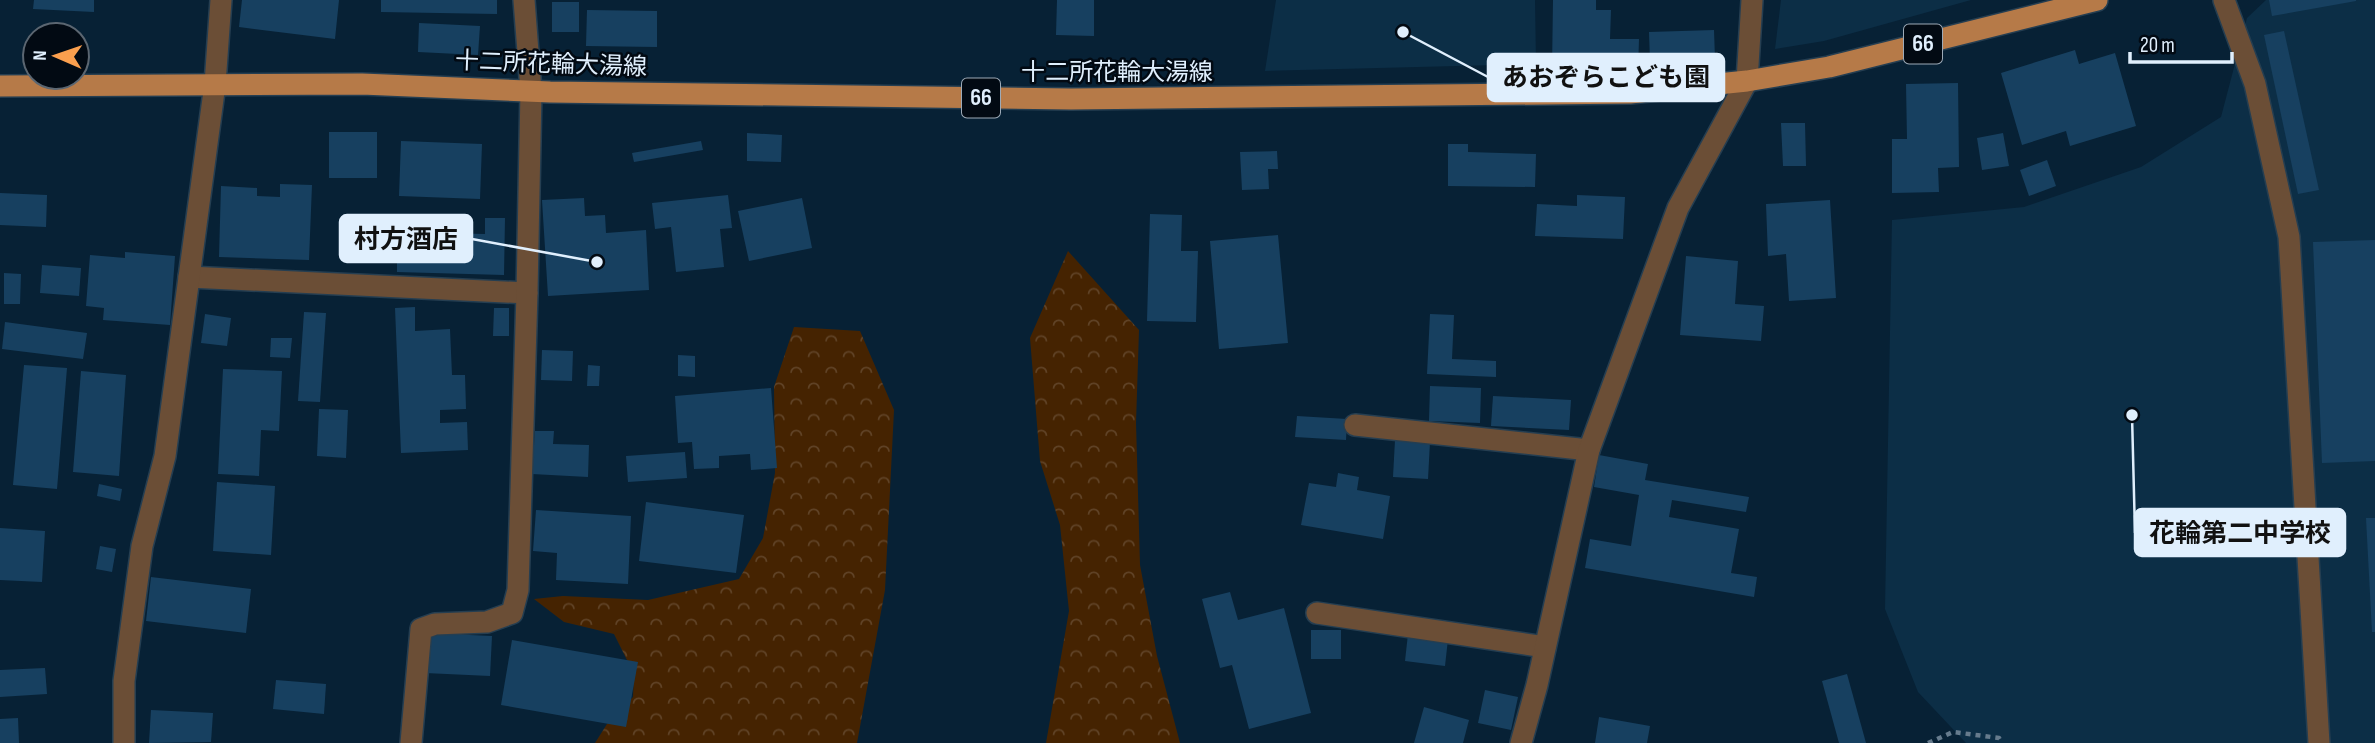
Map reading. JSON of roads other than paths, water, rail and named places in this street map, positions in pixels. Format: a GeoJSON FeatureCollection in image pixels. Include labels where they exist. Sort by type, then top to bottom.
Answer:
{"type":"FeatureCollection","features":[{"type":"Feature","properties":{"kind":"main road","name":"十二所花輪大湯線"},"geometry":{"type":"LineString","coordinates":[[0,86],[362,84],[531,91],[1071,99],[1630,93],[1747,81],[1829,67],[2098,0]]}},
{"type":"Feature","properties":{"kind":"street"},"geometry":{"type":"LineString","coordinates":[[124,743],[124,681],[142,546],[164,456],[215,84],[221,0]]}},
{"type":"Feature","properties":{"kind":"street"},"geometry":{"type":"LineString","coordinates":[[411,743],[421,629],[435,624],[486,622],[512,613],[518,590],[531,91],[524,0]]}},
{"type":"Feature","properties":{"kind":"street"},"geometry":{"type":"LineString","coordinates":[[1521,743],[1589,450],[1678,208],[1747,81],[1752,0]]}},
{"type":"Feature","properties":{"kind":"street"},"geometry":{"type":"LineString","coordinates":[[2224,0],[2255,83],[2289,237],[2319,743]]}},
{"type":"Feature","properties":{"kind":"street"},"geometry":{"type":"LineString","coordinates":[[189,277],[527,293]]}},
{"type":"Feature","properties":{"kind":"street"},"geometry":{"type":"LineString","coordinates":[[1355,425],[1589,450]]}},
{"type":"Feature","properties":{"kind":"street"},"geometry":{"type":"LineString","coordinates":[[1317,613],[1545,647]]}},
{"type":"Feature","properties":{"kind":"place","name":"あおぞらこども園"},"geometry":{"type":"Point","coordinates":[1403,32]}},
{"type":"Feature","properties":{"kind":"place","name":"村方酒店"},"geometry":{"type":"Point","coordinates":[597,262]}},
{"type":"Feature","properties":{"kind":"place","name":"花輪第二中学校"},"geometry":{"type":"Point","coordinates":[2132,415]}}]}
